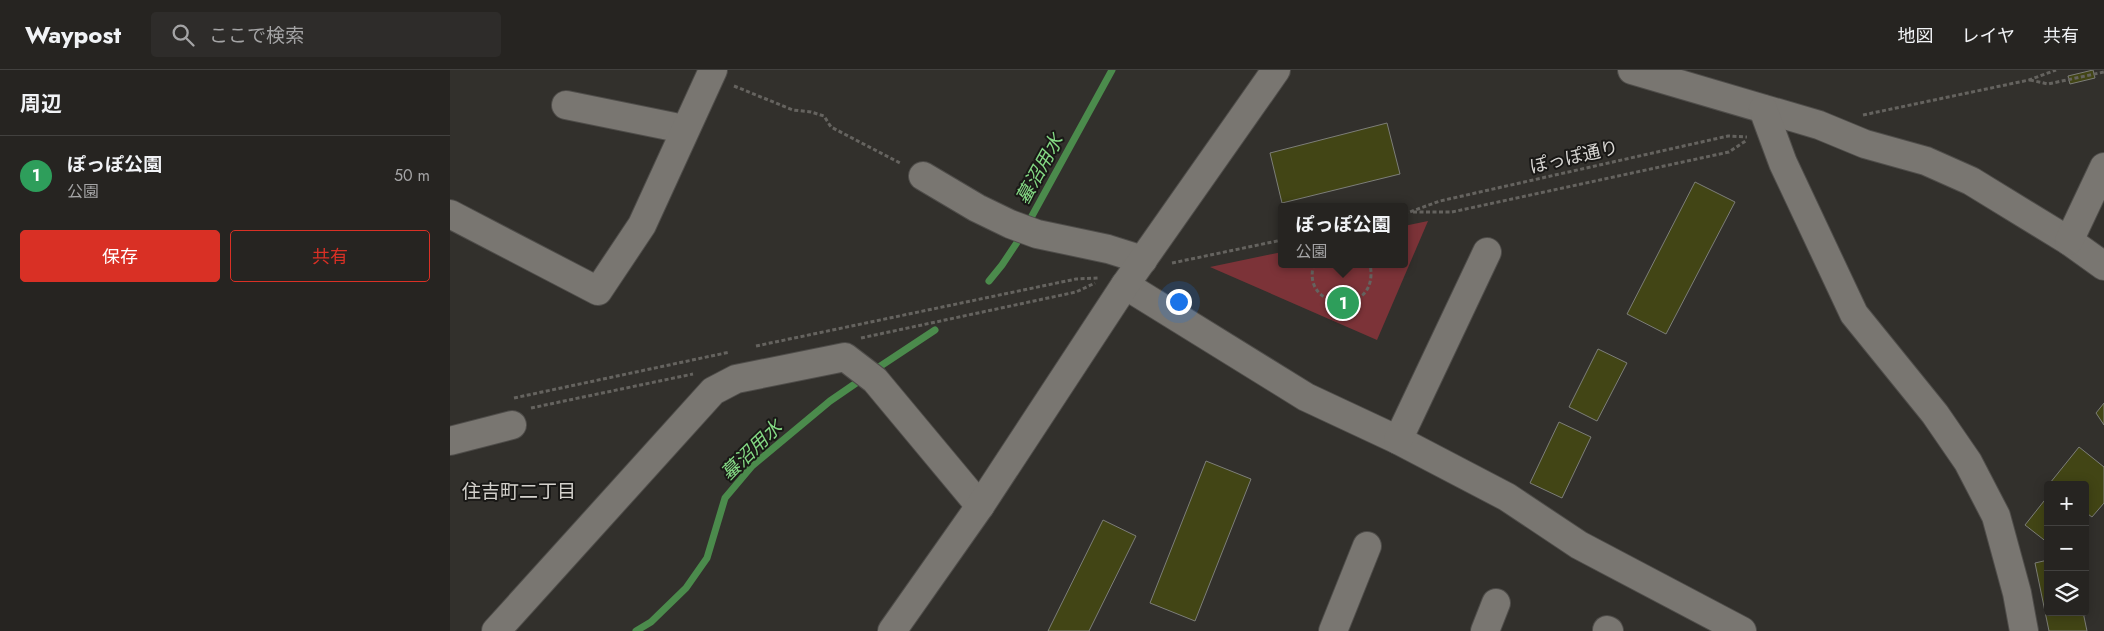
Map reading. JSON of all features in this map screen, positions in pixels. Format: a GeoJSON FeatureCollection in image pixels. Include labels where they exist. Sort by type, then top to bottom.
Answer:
{"type":"FeatureCollection","features":[{"type":"Feature","properties":{"kind":"street"},"geometry":{"type":"LineString","coordinates":[[892,631],[980,506],[1125,286],[1276,70]]}},
{"type":"Feature","properties":{"kind":"street"},"geometry":{"type":"LineString","coordinates":[[1632,70],[1674,76],[1763,109],[1819,125],[1865,144],[1926,162],[1971,182],[2069,241],[2104,266]]}},
{"type":"Feature","properties":{"kind":"street"},"geometry":{"type":"LineString","coordinates":[[450,214],[598,291],[642,225],[712,73]]}},
{"type":"Feature","properties":{"kind":"street"},"geometry":{"type":"LineString","coordinates":[[566,105],[674,127],[683,133]]}},
{"type":"Feature","properties":{"kind":"street"},"geometry":{"type":"LineString","coordinates":[[1763,109],[1782,163],[1854,314],[1934,414],[1968,462],[1996,516],[2017,593],[2024,631]]}},
{"type":"Feature","properties":{"kind":"street"},"geometry":{"type":"LineString","coordinates":[[2069,241],[2104,167]]}},
{"type":"Feature","properties":{"kind":"street"},"geometry":{"type":"LineString","coordinates":[[923,176],[977,208],[1010,224],[1037,234],[1108,249],[1143,260]]}},
{"type":"Feature","properties":{"kind":"street"},"geometry":{"type":"LineString","coordinates":[[1398,440],[1487,252]]}},
{"type":"Feature","properties":{"kind":"street"},"geometry":{"type":"LineString","coordinates":[[1125,286],[1306,397],[1398,440],[1506,497],[1578,545],[1742,631]]}},
{"type":"Feature","properties":{"kind":"street"},"geometry":{"type":"LineString","coordinates":[[496,631],[713,391],[736,379],[845,357],[875,380],[980,506]]}},
{"type":"Feature","properties":{"kind":"street"},"geometry":{"type":"LineString","coordinates":[[450,441],[512,425]]}},
{"type":"Feature","properties":{"kind":"street"},"geometry":{"type":"LineString","coordinates":[[1333,631],[1367,546]]}},
{"type":"Feature","properties":{"kind":"street"},"geometry":{"type":"LineString","coordinates":[[1485,631],[1496,603]]}},
{"type":"Feature","properties":{"kind":"path"},"geometry":{"type":"LineString","coordinates":[[1868,114],[2029,80],[2056,70]]}},
{"type":"Feature","properties":{"kind":"path"},"geometry":{"type":"LineString","coordinates":[[2029,80],[2048,84],[2104,72]]}},
{"type":"Feature","properties":{"kind":"path"},"geometry":{"type":"LineString","coordinates":[[712,73],[793,110],[824,116],[831,127],[923,176]]}},
{"type":"Feature","properties":{"kind":"path","name":"ぽっぽ通り"},"geometry":{"type":"LineString","coordinates":[[1728,136],[1752,137],[1729,152],[1452,212],[1410,212],[1440,201],[1728,136]]}},
{"type":"Feature","properties":{"kind":"path"},"geometry":{"type":"LineString","coordinates":[[1170,264],[1278,241]]}},
{"type":"Feature","properties":{"kind":"path"},"geometry":{"type":"LineString","coordinates":[[1314,268],[1313,280],[1316,289],[1331,301],[1341,304],[1360,298],[1366,291],[1372,272],[1371,268]]}},
{"type":"Feature","properties":{"kind":"shaded area"},"geometry":{"type":"Polygon","coordinates":[[[1428,221],[1408,268],[1408,225],[1428,221]]]}},
{"type":"Feature","properties":{"kind":"shaded area"},"geometry":{"type":"Polygon","coordinates":[[[1278,253],[1278,268],[1408,268],[1377,340],[1210,267],[1278,253]]]}},
{"type":"Feature","properties":{"kind":"building"},"geometry":{"type":"Polygon","coordinates":[[[2093,70],[2095,78],[2070,84],[2068,76],[2093,70]]]}},
{"type":"Feature","properties":{"kind":"building"},"geometry":{"type":"Polygon","coordinates":[[[1387,123],[1400,174],[1282,203],[1270,153],[1387,123]]]}},
{"type":"Feature","properties":{"kind":"building"},"geometry":{"type":"Polygon","coordinates":[[[1695,182],[1735,202],[1666,334],[1627,314],[1695,182]]]}},
{"type":"Feature","properties":{"kind":"building"},"geometry":{"type":"Polygon","coordinates":[[[1598,349],[1627,363],[1597,421],[1569,407],[1598,349]]]}},
{"type":"Feature","properties":{"kind":"building"},"geometry":{"type":"Polygon","coordinates":[[[2104,403],[2104,425],[2096,413],[2104,403]]]}},
{"type":"Feature","properties":{"kind":"building"},"geometry":{"type":"Polygon","coordinates":[[[1559,422],[1591,437],[1562,498],[1530,483],[1559,422]]]}},
{"type":"Feature","properties":{"kind":"building"},"geometry":{"type":"Polygon","coordinates":[[[2079,447],[2104,467],[2104,503],[2092,517],[2089,515],[2089,481],[2052,481],[2079,447]]]}},
{"type":"Feature","properties":{"kind":"building"},"geometry":{"type":"Polygon","coordinates":[[[1206,461],[1251,479],[1195,621],[1150,603],[1206,461]]]}},
{"type":"Feature","properties":{"kind":"building"},"geometry":{"type":"Polygon","coordinates":[[[2044,501],[2044,540],[2025,525],[2044,501]]]}},
{"type":"Feature","properties":{"kind":"building"},"geometry":{"type":"Polygon","coordinates":[[[1103,520],[1136,536],[1089,631],[1048,631],[1103,520]]]}},
{"type":"Feature","properties":{"kind":"building"},"geometry":{"type":"Polygon","coordinates":[[[2044,561],[2044,607],[2035,563],[2044,561]]]}},
{"type":"Feature","properties":{"kind":"building"},"geometry":{"type":"Polygon","coordinates":[[[2046,616],[2084,616],[2087,631],[2049,631],[2046,616]]]}},
{"type":"Feature","properties":{"kind":"waterway","name":"蟇沼用水"},"geometry":{"type":"LineString","coordinates":[[1027,225],[1112,70]]}},
{"type":"Feature","properties":{"kind":"waterway","name":"蟇沼用水"},"geometry":{"type":"LineString","coordinates":[[989,281],[1022,235]]}},
{"type":"Feature","properties":{"kind":"waterway","name":"蟇沼用水"},"geometry":{"type":"LineString","coordinates":[[873,371],[935,330]]}},
{"type":"Feature","properties":{"kind":"waterway","name":"蟇沼用水"},"geometry":{"type":"LineString","coordinates":[[636,631],[651,622],[686,588],[707,558],[725,498],[752,466],[830,401],[862,379]]}},
{"type":"Feature","properties":{"kind":"place","name":"ぽっぽ公園"},"geometry":{"type":"Point","coordinates":[1343,303]}},
{"type":"Feature","properties":{"kind":"district","name":"住吉町二丁目"},"geometry":{"type":"Point","coordinates":[519,491]}}]}
